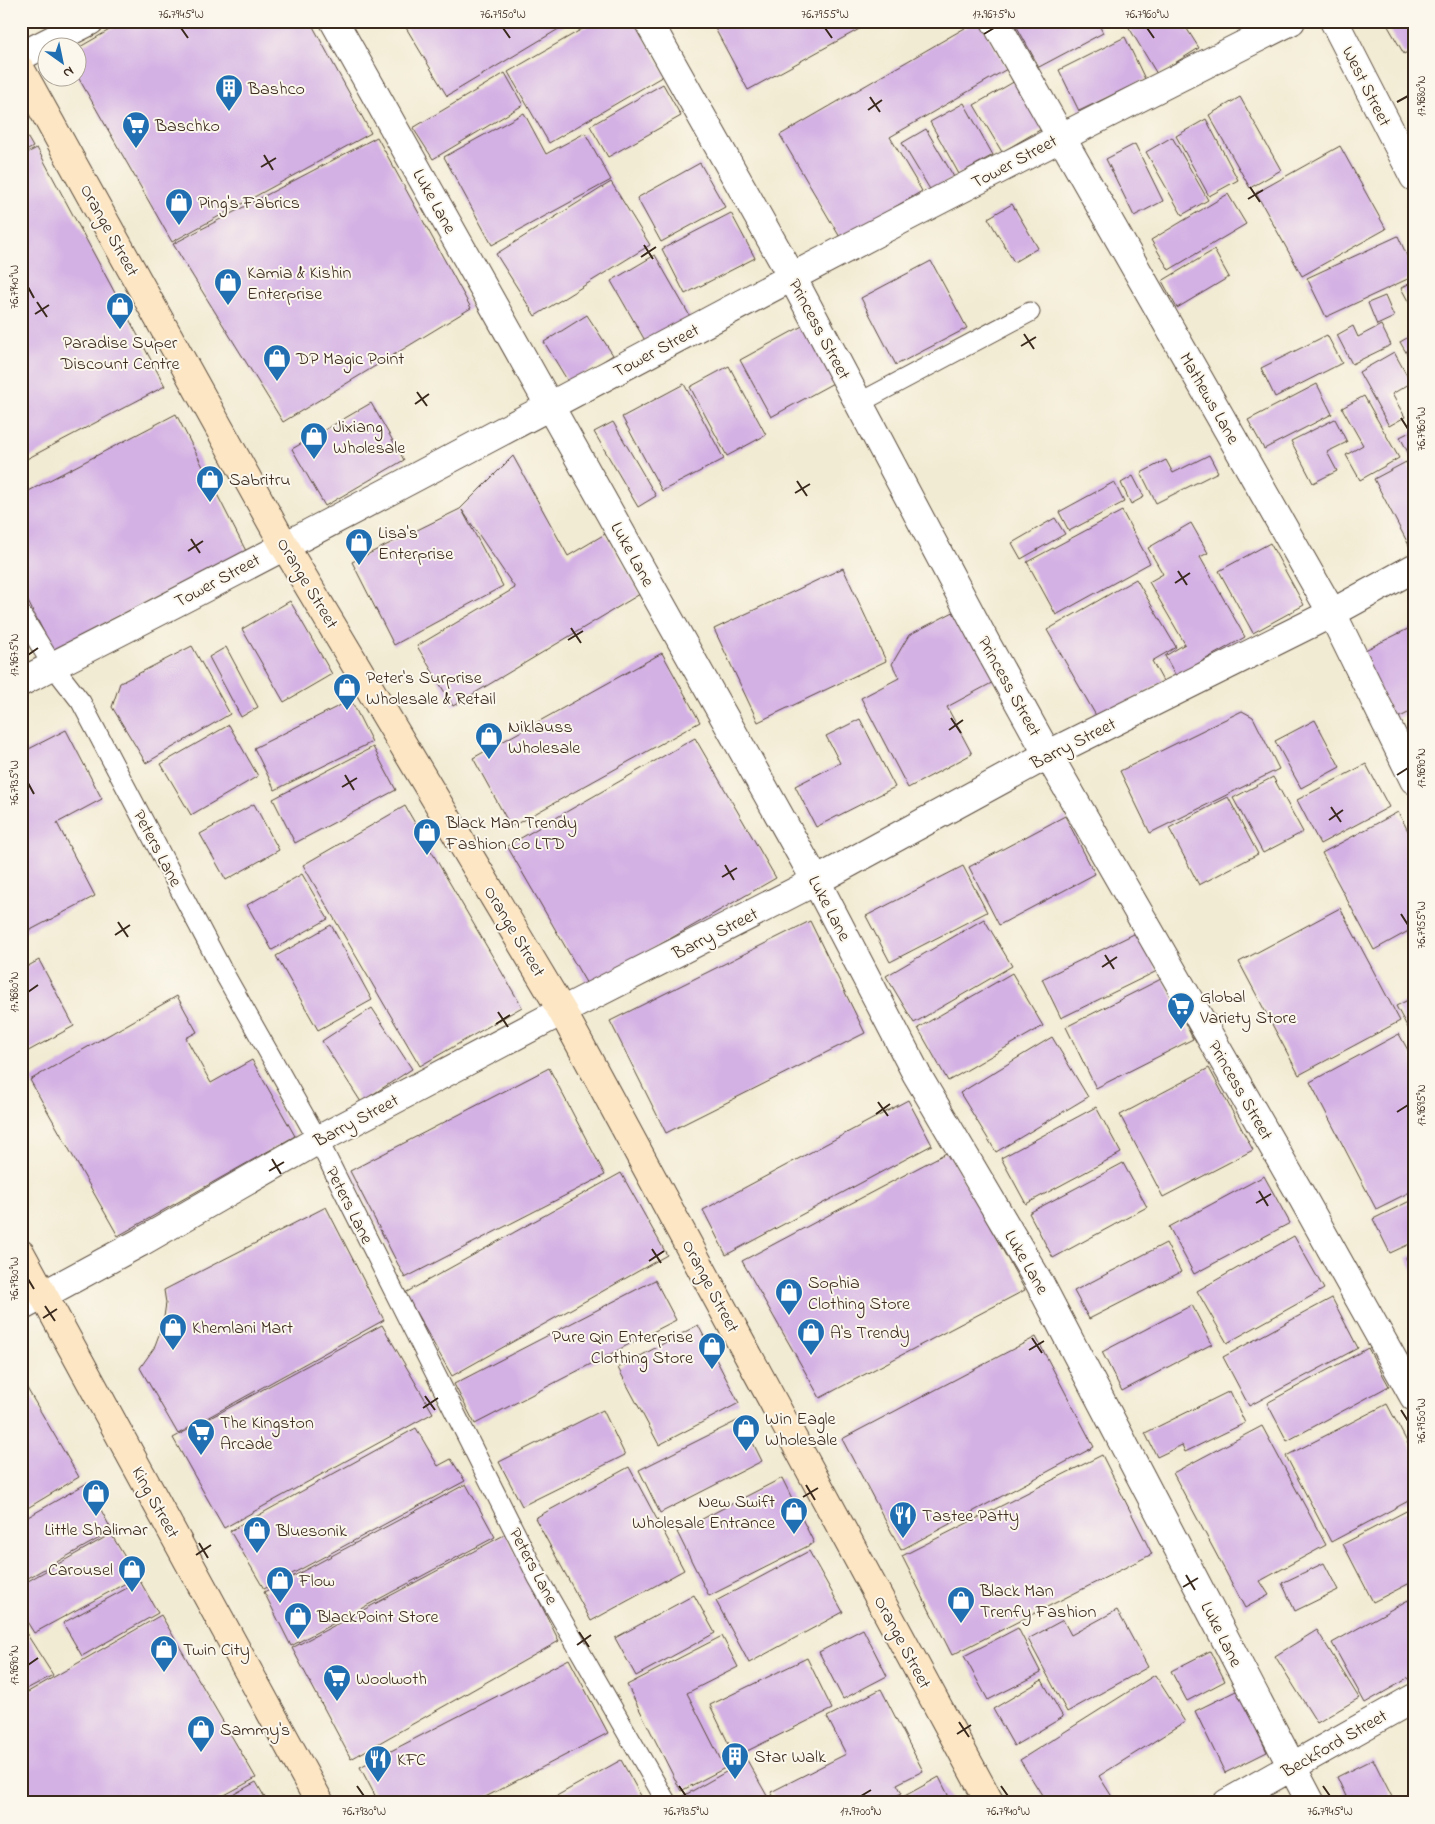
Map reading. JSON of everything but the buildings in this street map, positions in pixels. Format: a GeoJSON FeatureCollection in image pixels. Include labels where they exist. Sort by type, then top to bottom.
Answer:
{"type":"FeatureCollection","features":[{"type":"Feature","properties":{"kind":"street"},"geometry":{"type":"LineString","coordinates":[[21,56],[90,21]]}},
{"type":"Feature","properties":{"kind":"street","name":"Luke Lane"},"geometry":{"type":"LineString","coordinates":[[334,21],[816,881],[918,1074],[1039,1282],[1311,1803]]}},
{"type":"Feature","properties":{"kind":"street","name":"Princess Street"},"geometry":{"type":"LineString","coordinates":[[648,21],[792,277],[987,645],[1414,1397]]}},
{"type":"Feature","properties":{"kind":"street","name":"Mathews Lane"},"geometry":{"type":"LineString","coordinates":[[995,21],[1332,613],[1414,780]]}},
{"type":"Feature","properties":{"kind":"street","name":"Tower Street"},"geometry":{"type":"LineString","coordinates":[[21,682],[550,407],[792,277],[1060,137],[1291,21]]}},
{"type":"Feature","properties":{"kind":"street","name":"West Street"},"geometry":{"type":"LineString","coordinates":[[1334,21],[1414,177]]}},
{"type":"Feature","properties":{"kind":"street","name":"Orange Street"},"geometry":{"type":"LineString","coordinates":[[21,70],[284,545],[562,1010],[990,1803]]}},
{"type":"Feature","properties":{"kind":"street","name":"Barry Street"},"geometry":{"type":"LineString","coordinates":[[32,1301],[141,1242],[318,1140],[562,1010],[816,881],[1049,754],[1332,613],[1414,568]]}},
{"type":"Feature","properties":{"kind":"street","name":"King Street"},"geometry":{"type":"LineString","coordinates":[[21,1254],[32,1301],[320,1803]]}},
{"type":"Feature","properties":{"kind":"street","name":"Beckford Street"},"geometry":{"type":"LineString","coordinates":[[1227,1803],[1414,1698]]}},
{"type":"Feature","properties":{"kind":"lane"},"geometry":{"type":"LineString","coordinates":[[859,403],[1030,312]]}},
{"type":"Feature","properties":{"kind":"lane","name":"Peters Lane"},"geometry":{"type":"LineString","coordinates":[[21,614],[52,666],[81,702],[221,968],[318,1140],[538,1578],[667,1803]]}},
{"type":"Feature","properties":{"kind":"place","name":"Bashco"},"geometry":{"type":"Point","coordinates":[229,112]}},
{"type":"Feature","properties":{"kind":"place","name":"Baschko"},"geometry":{"type":"Point","coordinates":[136,149]}},
{"type":"Feature","properties":{"kind":"place","name":"Ping's Fabrics"},"geometry":{"type":"Point","coordinates":[179,226]}},
{"type":"Feature","properties":{"kind":"place","name":"Kamia & Kishin Enterprise"},"geometry":{"type":"Point","coordinates":[228,306]}},
{"type":"Feature","properties":{"kind":"place","name":"Paradise Super Discount Centre"},"geometry":{"type":"Point","coordinates":[120,330]}},
{"type":"Feature","properties":{"kind":"place","name":"DP Magic Point"},"geometry":{"type":"Point","coordinates":[277,382]}},
{"type":"Feature","properties":{"kind":"place","name":"Jixiang Wholesale"},"geometry":{"type":"Point","coordinates":[314,460]}},
{"type":"Feature","properties":{"kind":"place","name":"Sabritru"},"geometry":{"type":"Point","coordinates":[210,503]}},
{"type":"Feature","properties":{"kind":"place","name":"Lisa's Enterprise"},"geometry":{"type":"Point","coordinates":[359,566]}},
{"type":"Feature","properties":{"kind":"place","name":"Peter's Surprise Wholesale & Retail"},"geometry":{"type":"Point","coordinates":[347,711]}},
{"type":"Feature","properties":{"kind":"place","name":"Niklauss Wholesale"},"geometry":{"type":"Point","coordinates":[489,760]}},
{"type":"Feature","properties":{"kind":"place","name":"Black Man Trendy Fashion Co LTD"},"geometry":{"type":"Point","coordinates":[427,856]}},
{"type":"Feature","properties":{"kind":"place","name":"Global Variety Store"},"geometry":{"type":"Point","coordinates":[1181,1030]}},
{"type":"Feature","properties":{"kind":"place","name":"Sophia Clothing Store"},"geometry":{"type":"Point","coordinates":[789,1316]}},
{"type":"Feature","properties":{"kind":"place","name":"Khemlani Mart"},"geometry":{"type":"Point","coordinates":[173,1351]}},
{"type":"Feature","properties":{"kind":"place","name":"A's Trendy"},"geometry":{"type":"Point","coordinates":[811,1356]}},
{"type":"Feature","properties":{"kind":"place","name":"Pure Qin Enterprise Clothing Store"},"geometry":{"type":"Point","coordinates":[712,1370]}},
{"type":"Feature","properties":{"kind":"place","name":"Win Eagle Wholesale"},"geometry":{"type":"Point","coordinates":[746,1452]}},
{"type":"Feature","properties":{"kind":"place","name":"The Kingston Arcade"},"geometry":{"type":"Point","coordinates":[201,1456]}},
{"type":"Feature","properties":{"kind":"place","name":"Little Shalimar"},"geometry":{"type":"Point","coordinates":[96,1517]}},
{"type":"Feature","properties":{"kind":"place","name":"New Swift Wholesale Entrance"},"geometry":{"type":"Point","coordinates":[794,1535]}},
{"type":"Feature","properties":{"kind":"place","name":"Tastee Patty"},"geometry":{"type":"Point","coordinates":[903,1539]}},
{"type":"Feature","properties":{"kind":"place","name":"Bluesonik"},"geometry":{"type":"Point","coordinates":[257,1554]}},
{"type":"Feature","properties":{"kind":"place","name":"Carousel"},"geometry":{"type":"Point","coordinates":[132,1593]}},
{"type":"Feature","properties":{"kind":"place","name":"Flow"},"geometry":{"type":"Point","coordinates":[280,1604]}},
{"type":"Feature","properties":{"kind":"place","name":"Black Man Trenfy Fashion"},"geometry":{"type":"Point","coordinates":[961,1624]}},
{"type":"Feature","properties":{"kind":"place","name":"BlackPoint Store"},"geometry":{"type":"Point","coordinates":[298,1640]}},
{"type":"Feature","properties":{"kind":"place","name":"Twin City"},"geometry":{"type":"Point","coordinates":[164,1673]}},
{"type":"Feature","properties":{"kind":"place","name":"Woolwoth"},"geometry":{"type":"Point","coordinates":[337,1702]}},
{"type":"Feature","properties":{"kind":"place","name":"Sammy's"},"geometry":{"type":"Point","coordinates":[201,1753]}},
{"type":"Feature","properties":{"kind":"place","name":"Star Walk"},"geometry":{"type":"Point","coordinates":[735,1780]}},
{"type":"Feature","properties":{"kind":"place","name":"KFC"},"geometry":{"type":"Point","coordinates":[378,1783]}}]}
